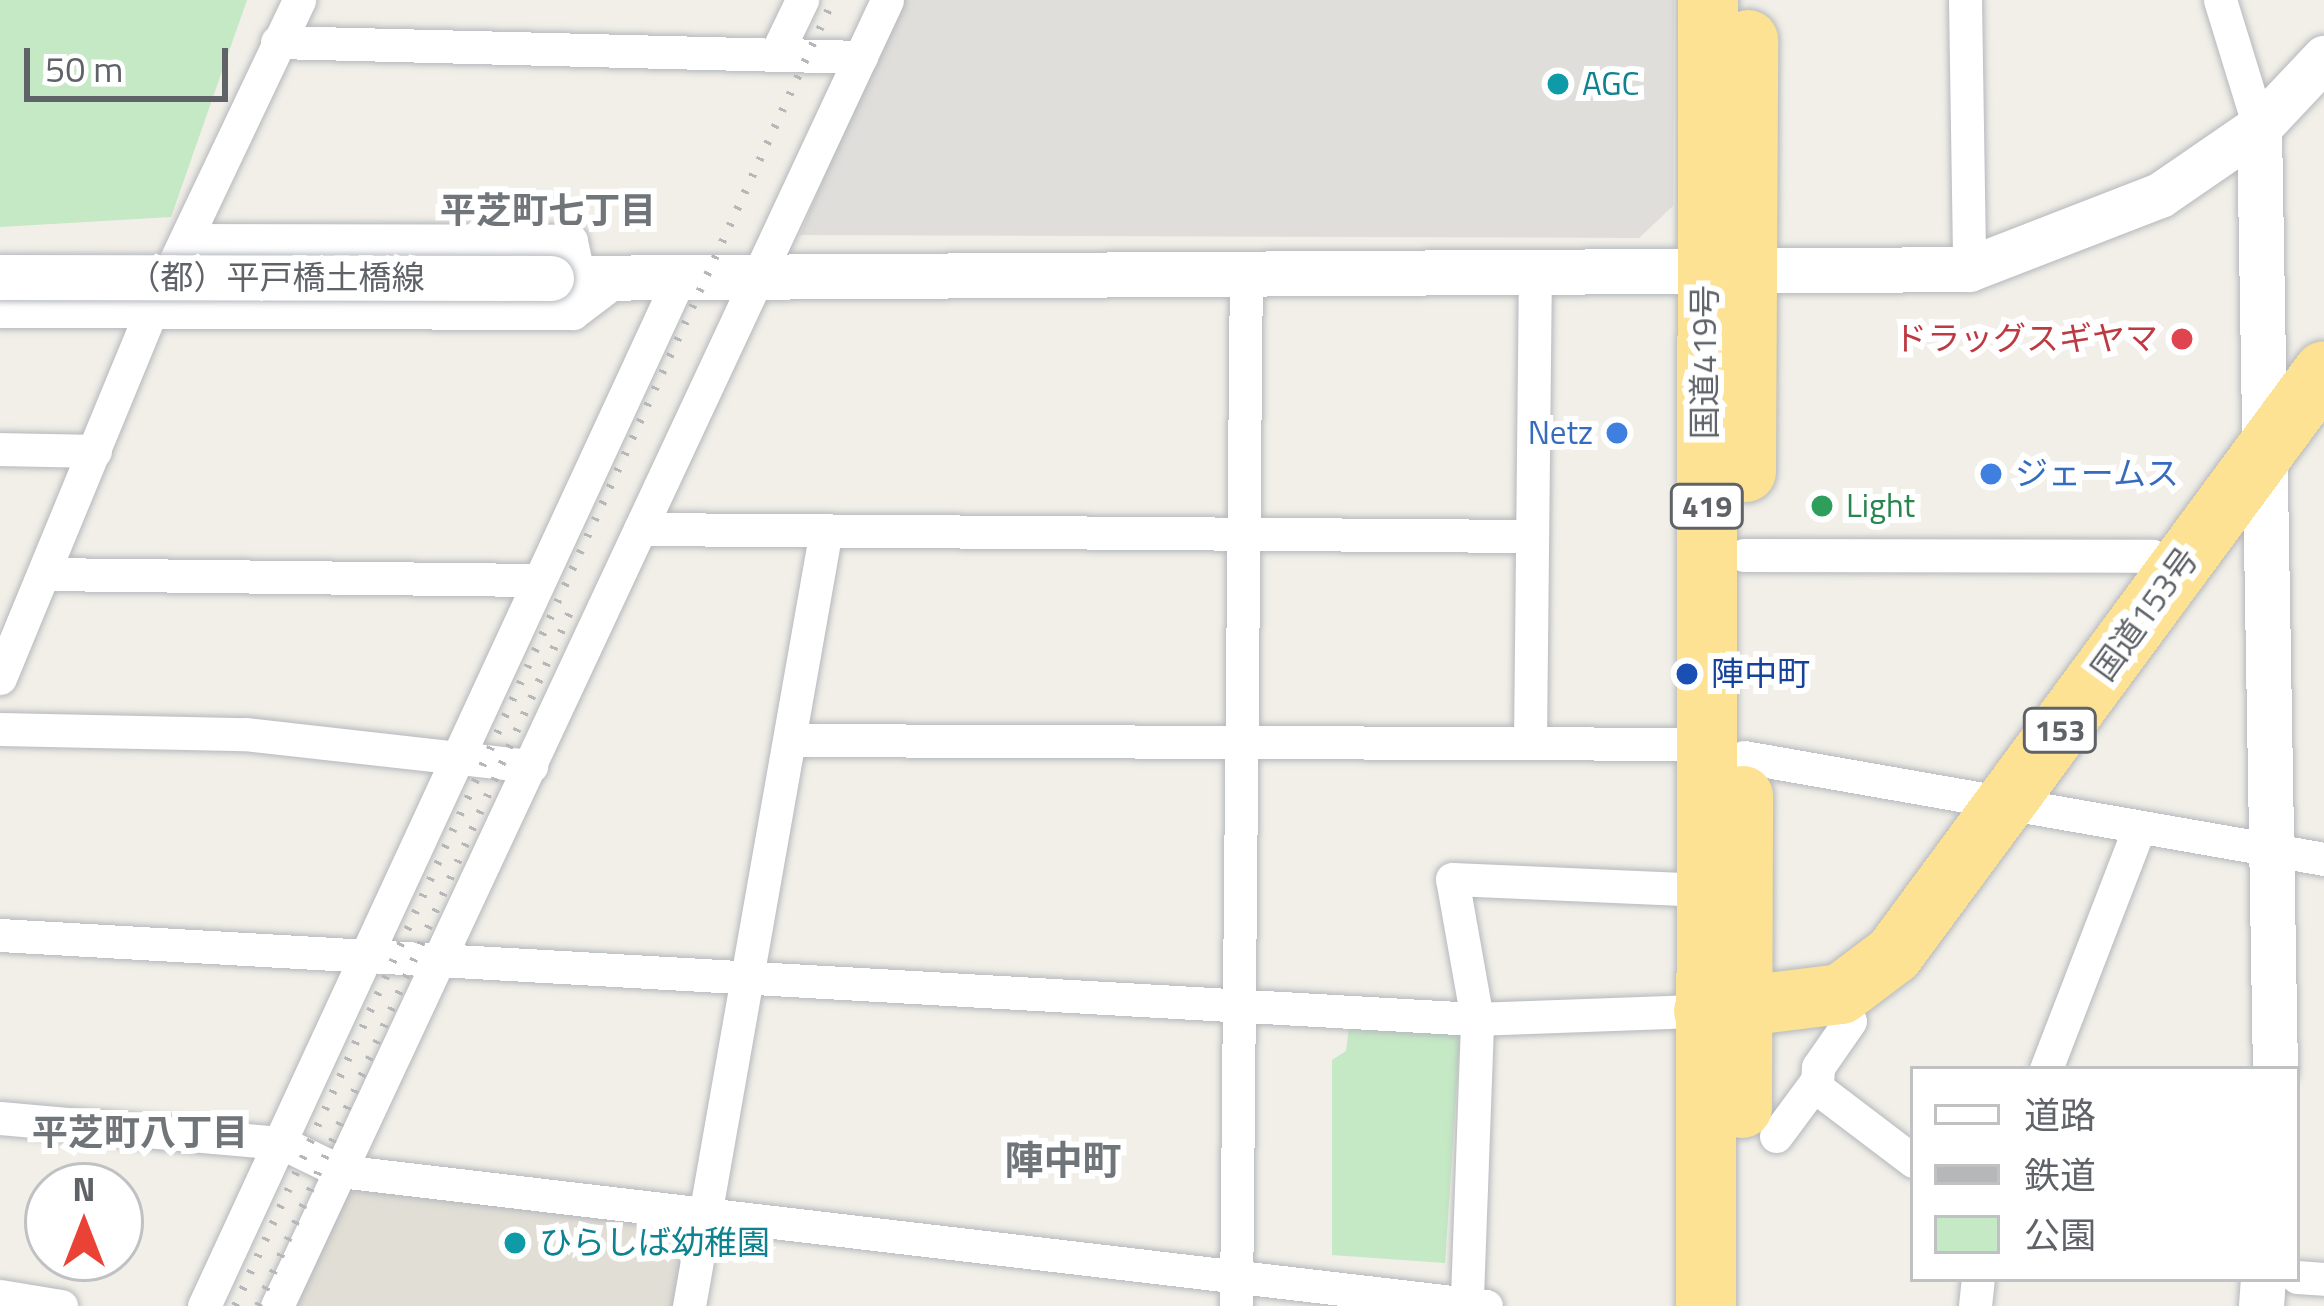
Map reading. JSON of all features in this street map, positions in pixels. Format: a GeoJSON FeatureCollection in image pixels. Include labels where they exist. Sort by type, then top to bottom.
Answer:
{"type":"FeatureCollection","features":[{"type":"Feature","properties":{"kind":"highway","name":"国道419号"},"geometry":{"type":"LineString","coordinates":[[1708,0],[1744,555],[1723,751],[1701,890],[1721,1010]]}},
{"type":"Feature","properties":{"kind":"highway","name":"国道419号"},"geometry":{"type":"LineString","coordinates":[[1721,1010],[1727,275],[1747,0]]}},
{"type":"Feature","properties":{"kind":"highway","name":"国道153号"},"geometry":{"type":"LineString","coordinates":[[1721,1010],[1840,994],[1894,954],[2324,371]]}},
{"type":"Feature","properties":{"kind":"highway"},"geometry":{"type":"LineString","coordinates":[[1706,1306],[1721,1010]]}},
{"type":"Feature","properties":{"kind":"highway"},"geometry":{"type":"LineString","coordinates":[[1721,1010],[1739,1306]]}},
{"type":"Feature","properties":{"kind":"street"},"geometry":{"type":"LineString","coordinates":[[0,678],[152,310],[299,0]]}},
{"type":"Feature","properties":{"kind":"street"},"geometry":{"type":"LineString","coordinates":[[777,52],[802,0]]}},
{"type":"Feature","properties":{"kind":"street"},"geometry":{"type":"LineString","coordinates":[[277,1306],[640,529],[748,279],[887,0]]}},
{"type":"Feature","properties":{"kind":"street"},"geometry":{"type":"LineString","coordinates":[[1965,0],[1969,269]]}},
{"type":"Feature","properties":{"kind":"street"},"geometry":{"type":"LineString","coordinates":[[2219,0],[2259,127],[2277,859],[2275,1066]]}},
{"type":"Feature","properties":{"kind":"street"},"geometry":{"type":"LineString","coordinates":[[277,42],[861,57]]}},
{"type":"Feature","properties":{"kind":"street","name":"（都）平戸橋土橋線"},"geometry":{"type":"LineString","coordinates":[[0,277],[748,279],[1246,271],[1727,275],[1969,269],[2088,231],[2259,127],[2324,58]]}},
{"type":"Feature","properties":{"kind":"street"},"geometry":{"type":"LineString","coordinates":[[0,311],[573,313],[583,279],[572,242],[188,240]]}},
{"type":"Feature","properties":{"kind":"street"},"geometry":{"type":"LineString","coordinates":[[1236,1306],[1246,271]]}},
{"type":"Feature","properties":{"kind":"street"},"geometry":{"type":"LineString","coordinates":[[1531,742],[1529,536],[1535,271]]}},
{"type":"Feature","properties":{"kind":"street"},"geometry":{"type":"LineString","coordinates":[[204,1306],[369,958],[532,580],[679,279]]}},
{"type":"Feature","properties":{"kind":"street"},"geometry":{"type":"LineString","coordinates":[[0,449],[95,451]]}},
{"type":"Feature","properties":{"kind":"street"},"geometry":{"type":"LineString","coordinates":[[640,529],[1529,536]]}},
{"type":"Feature","properties":{"kind":"street"},"geometry":{"type":"LineString","coordinates":[[689,1306],[826,530]]}},
{"type":"Feature","properties":{"kind":"street"},"geometry":{"type":"LineString","coordinates":[[1744,555],[2180,565]]}},
{"type":"Feature","properties":{"kind":"street"},"geometry":{"type":"LineString","coordinates":[[44,574],[532,580]]}},
{"type":"Feature","properties":{"kind":"street"},"geometry":{"type":"LineString","coordinates":[[0,729],[245,734],[531,766]]}},
{"type":"Feature","properties":{"kind":"street"},"geometry":{"type":"LineString","coordinates":[[790,740],[1531,742],[1723,751],[2277,859],[2324,859]]}},
{"type":"Feature","properties":{"kind":"street"},"geometry":{"type":"LineString","coordinates":[[2047,1066],[2137,833]]}},
{"type":"Feature","properties":{"kind":"street"},"geometry":{"type":"LineString","coordinates":[[0,1118],[282,1143],[340,1171],[1236,1268],[1476,1302],[1477,1019],[1452,879],[1701,890]]}},
{"type":"Feature","properties":{"kind":"street"},"geometry":{"type":"LineString","coordinates":[[0,935],[369,958],[438,967],[1477,1019],[1721,1010]]}},
{"type":"Feature","properties":{"kind":"street"},"geometry":{"type":"LineString","coordinates":[[1776,1136],[1816,1082],[1850,1021],[1840,994]]}},
{"type":"Feature","properties":{"kind":"street"},"geometry":{"type":"LineString","coordinates":[[1816,1082],[1910,1159]]}},
{"type":"Feature","properties":{"kind":"street"},"geometry":{"type":"LineString","coordinates":[[0,1296],[62,1306]]}},
{"type":"Feature","properties":{"kind":"shaded area"},"geometry":{"type":"Polygon","coordinates":[[[898,0],[1674,0],[1673,206],[1639,238],[800,235],[898,0]]]}},
{"type":"Feature","properties":{"kind":"shaded area"},"geometry":{"type":"Polygon","coordinates":[[[350,1181],[689,1219],[674,1306],[291,1306],[350,1181]]]}},
{"type":"Feature","properties":{"kind":"green space"},"geometry":{"type":"Polygon","coordinates":[[[0,0],[247,0],[171,217],[0,227],[0,0]]]}},
{"type":"Feature","properties":{"kind":"green space"},"geometry":{"type":"Polygon","coordinates":[[[1350,1019],[1461,1022],[1445,1263],[1332,1255],[1332,1060],[1346,1051],[1350,1019]]]}},
{"type":"Feature","properties":{"kind":"railway"},"geometry":{"type":"LineString","coordinates":[[235,1306],[833,0]]}},
{"type":"Feature","properties":{"kind":"railway"},"geometry":{"type":"LineString","coordinates":[[258,1306],[575,601]]}},
{"type":"Feature","properties":{"kind":"place","name":"AGC"},"geometry":{"type":"Point","coordinates":[1558,84]}},
{"type":"Feature","properties":{"kind":"place","name":"ドラッグスギヤマ"},"geometry":{"type":"Point","coordinates":[2182,339]}},
{"type":"Feature","properties":{"kind":"place","name":"Netz"},"geometry":{"type":"Point","coordinates":[1617,433]}},
{"type":"Feature","properties":{"kind":"place","name":"ジェームス"},"geometry":{"type":"Point","coordinates":[1991,474]}},
{"type":"Feature","properties":{"kind":"place","name":"Light"},"geometry":{"type":"Point","coordinates":[1822,506]}},
{"type":"Feature","properties":{"kind":"place","name":"陣中町"},"geometry":{"type":"Point","coordinates":[1687,674]}},
{"type":"Feature","properties":{"kind":"place","name":"ひらしば幼稚園"},"geometry":{"type":"Point","coordinates":[515,1243]}},
{"type":"Feature","properties":{"kind":"district","name":"平芝町七丁目"},"geometry":{"type":"Point","coordinates":[548,210]}},
{"type":"Feature","properties":{"kind":"district","name":"平芝町八丁目"},"geometry":{"type":"Point","coordinates":[140,1132]}},
{"type":"Feature","properties":{"kind":"district","name":"陣中町"},"geometry":{"type":"Point","coordinates":[1063,1160]}}]}
